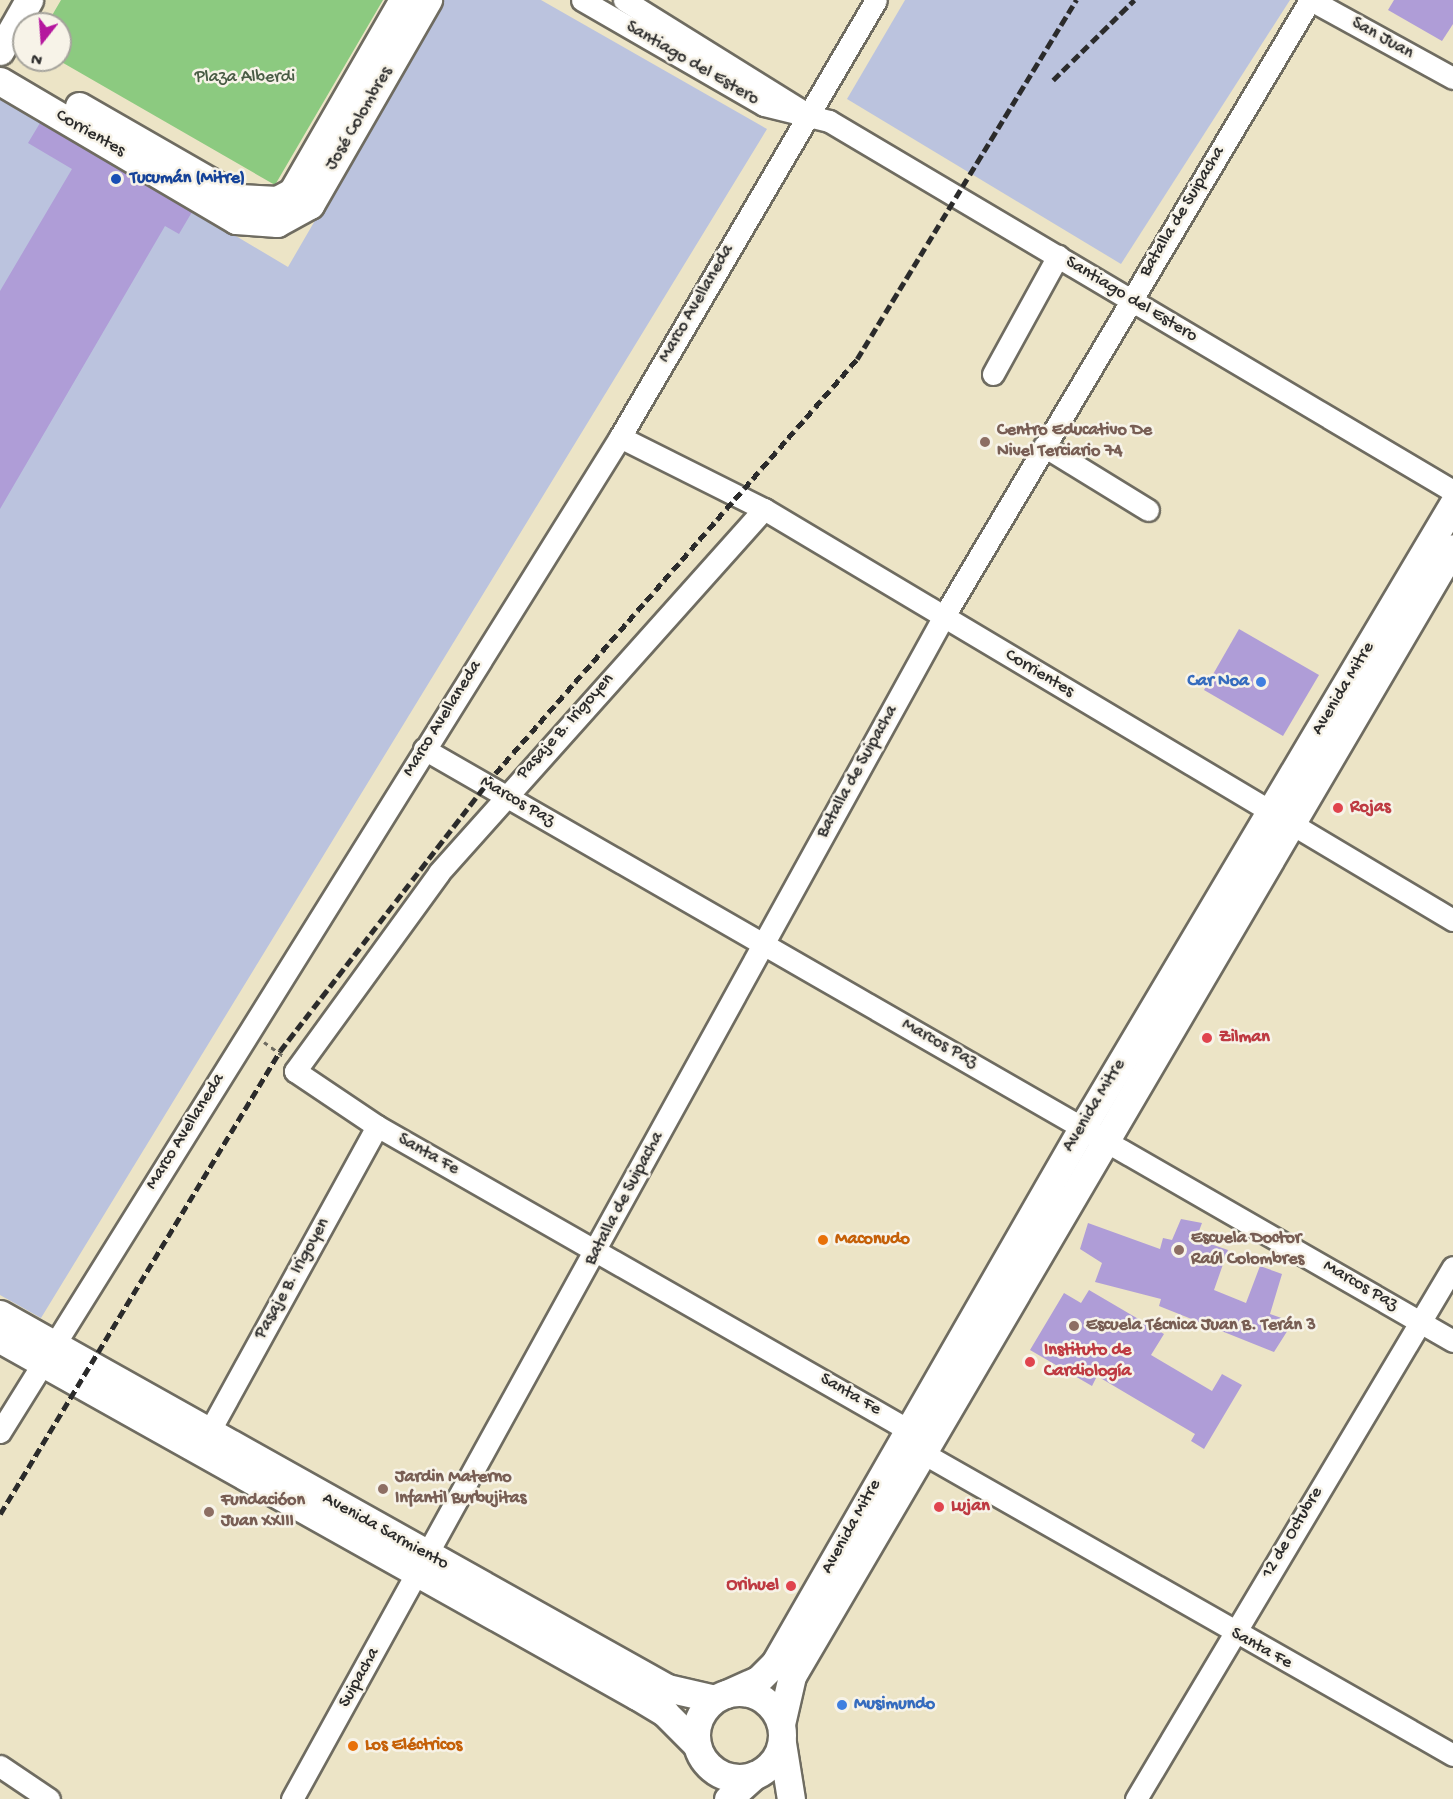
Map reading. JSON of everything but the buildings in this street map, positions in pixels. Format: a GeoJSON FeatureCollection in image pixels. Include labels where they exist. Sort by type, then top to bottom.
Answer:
{"type":"FeatureCollection","features":[{"type":"Feature","properties":{"kind":"main road"},"geometry":{"type":"LineString","coordinates":[[0,51],[29,0]]}},
{"type":"Feature","properties":{"kind":"main road","name":"José Colombres"},"geometry":{"type":"LineString","coordinates":[[277,211],[292,192],[403,0]]}},
{"type":"Feature","properties":{"kind":"main road","name":"José Colombres"},"geometry":{"type":"LineString","coordinates":[[277,211],[310,205],[428,0]]}},
{"type":"Feature","properties":{"kind":"main road","name":"Corrientes"},"geometry":{"type":"LineString","coordinates":[[0,61],[239,198],[277,211]]}},
{"type":"Feature","properties":{"kind":"main road","name":"Corrientes"},"geometry":{"type":"LineString","coordinates":[[0,81],[236,220],[277,211]]}},
{"type":"Feature","properties":{"kind":"main road","name":"Avenida Mitre"},"geometry":{"type":"LineString","coordinates":[[1279,820],[1453,504]]}},
{"type":"Feature","properties":{"kind":"main road","name":"Avenida Mitre"},"geometry":{"type":"LineString","coordinates":[[721,1697],[758,1680],[775,1663],[907,1428],[1094,1131],[1279,820],[1453,548]]}},
{"type":"Feature","properties":{"kind":"main road","name":"Avenida Mitre"},"geometry":{"type":"LineString","coordinates":[[781,1733],[792,1676],[921,1452],[1094,1131]]}},
{"type":"Feature","properties":{"kind":"main road","name":"Avenida Sarmiento"},"geometry":{"type":"LineString","coordinates":[[0,1314],[48,1353],[423,1566],[667,1688],[721,1697]]}},
{"type":"Feature","properties":{"kind":"main road","name":"Avenida Sarmiento"},"geometry":{"type":"LineString","coordinates":[[0,1339],[48,1353],[209,1432],[423,1566],[665,1713],[696,1744]]}},
{"type":"Feature","properties":{"kind":"main road"},"geometry":{"type":"LineString","coordinates":[[781,1733],[777,1756],[731,1791],[696,1744],[699,1719],[721,1697],[760,1698],[781,1733],[791,1799]]}},
{"type":"Feature","properties":{"kind":"street","name":"Santiago del Estero"},"geometry":{"type":"LineString","coordinates":[[582,0],[764,105],[829,121],[1453,491]]}},
{"type":"Feature","properties":{"kind":"street","name":"Santiago del Estero"},"geometry":{"type":"LineString","coordinates":[[624,0],[807,115]]}},
{"type":"Feature","properties":{"kind":"street","name":"Marco Avellaneda"},"geometry":{"type":"LineString","coordinates":[[0,1432],[620,437],[876,0]]}},
{"type":"Feature","properties":{"kind":"street","name":"San Juan"},"geometry":{"type":"LineString","coordinates":[[1311,0],[1453,78]]}},
{"type":"Feature","properties":{"kind":"street","name":"Batalla de Suipacha"},"geometry":{"type":"LineString","coordinates":[[423,1566],[944,616],[1130,300],[1311,0]]}},
{"type":"Feature","properties":{"kind":"street"},"geometry":{"type":"LineString","coordinates":[[993,374],[1058,256]]}},
{"type":"Feature","properties":{"kind":"street","name":"Corrientes"},"geometry":{"type":"LineString","coordinates":[[620,437],[764,510],[944,616],[1279,820],[1453,920]]}},
{"type":"Feature","properties":{"kind":"street"},"geometry":{"type":"LineString","coordinates":[[1044,446],[1148,510]]}},
{"type":"Feature","properties":{"kind":"street","name":"Pasaje B. Irigoyen"},"geometry":{"type":"LineString","coordinates":[[295,1071],[386,939],[505,795],[764,510]]}},
{"type":"Feature","properties":{"kind":"street","name":"Marcos Paz"},"geometry":{"type":"LineString","coordinates":[[424,749],[1094,1131],[1453,1341]]}},
{"type":"Feature","properties":{"kind":"street","name":"Santa Fe"},"geometry":{"type":"LineString","coordinates":[[295,1071],[377,1126],[907,1428],[921,1452],[1233,1633],[1453,1755]]}},
{"type":"Feature","properties":{"kind":"street","name":"Pasaje B. Irigoyen"},"geometry":{"type":"LineString","coordinates":[[209,1432],[377,1126]]}},
{"type":"Feature","properties":{"kind":"street","name":"12 de Octubre"},"geometry":{"type":"LineString","coordinates":[[1136,1799],[1453,1267]]}},
{"type":"Feature","properties":{"kind":"street","name":"Suipacha"},"geometry":{"type":"LineString","coordinates":[[291,1799],[423,1566]]}},
{"type":"Feature","properties":{"kind":"street"},"geometry":{"type":"LineString","coordinates":[[0,1766],[49,1799]]}},
{"type":"Feature","properties":{"kind":"path"},"geometry":{"type":"LineString","coordinates":[[248,1032],[280,1051],[295,1071]]}},
{"type":"Feature","properties":{"kind":"shaded area"},"geometry":{"type":"Polygon","coordinates":[[[443,0],[541,0],[767,129],[41,1318],[0,1295],[0,95],[288,267],[443,0]]]}},
{"type":"Feature","properties":{"kind":"shaded area"},"geometry":{"type":"Polygon","coordinates":[[[905,0],[1290,0],[1121,264],[847,99],[905,0]]]}},
{"type":"Feature","properties":{"kind":"green space","name":"Plaza Alberdi"},"geometry":{"type":"Polygon","coordinates":[[[61,0],[383,0],[275,185],[72,68],[72,12],[54,12],[61,0]]]}},
{"type":"Feature","properties":{"kind":"railway"},"geometry":{"type":"LineString","coordinates":[[0,1514],[280,1051],[486,784],[857,359],[1076,0]]}},
{"type":"Feature","properties":{"kind":"railway"},"geometry":{"type":"LineString","coordinates":[[1053,80],[1134,0]]}},
{"type":"Feature","properties":{"kind":"place","name":"Tucumán (Mitre)"},"geometry":{"type":"Point","coordinates":[116,179]}},
{"type":"Feature","properties":{"kind":"place","name":"Centro Educativo De Nivel Terciario 74"},"geometry":{"type":"Point","coordinates":[985,442]}},
{"type":"Feature","properties":{"kind":"place","name":"Car Noa"},"geometry":{"type":"Point","coordinates":[1261,682]}},
{"type":"Feature","properties":{"kind":"place","name":"Rojas"},"geometry":{"type":"Point","coordinates":[1338,808]}},
{"type":"Feature","properties":{"kind":"place","name":"Zilman"},"geometry":{"type":"Point","coordinates":[1207,1038]}},
{"type":"Feature","properties":{"kind":"place","name":"Maconudo"},"geometry":{"type":"Point","coordinates":[823,1240]}},
{"type":"Feature","properties":{"kind":"place","name":"Escuela Doctor Raúl Colombres"},"geometry":{"type":"Point","coordinates":[1179,1250]}},
{"type":"Feature","properties":{"kind":"place","name":"Escuela Técnica Juan B. Terán 3"},"geometry":{"type":"Point","coordinates":[1074,1326]}},
{"type":"Feature","properties":{"kind":"place","name":"Instituto de Cardiología"},"geometry":{"type":"Point","coordinates":[1030,1362]}},
{"type":"Feature","properties":{"kind":"place","name":"Jardin Materno Infantil Burbujitas"},"geometry":{"type":"Point","coordinates":[383,1489]}},
{"type":"Feature","properties":{"kind":"place","name":"Lujan"},"geometry":{"type":"Point","coordinates":[939,1507]}},
{"type":"Feature","properties":{"kind":"place","name":"Fundacióon Juan XXIII"},"geometry":{"type":"Point","coordinates":[209,1512]}},
{"type":"Feature","properties":{"kind":"place","name":"Orihuel"},"geometry":{"type":"Point","coordinates":[791,1586]}},
{"type":"Feature","properties":{"kind":"place","name":"Musimundo"},"geometry":{"type":"Point","coordinates":[842,1705]}},
{"type":"Feature","properties":{"kind":"place","name":"Los Eléctricos"},"geometry":{"type":"Point","coordinates":[353,1746]}}]}
